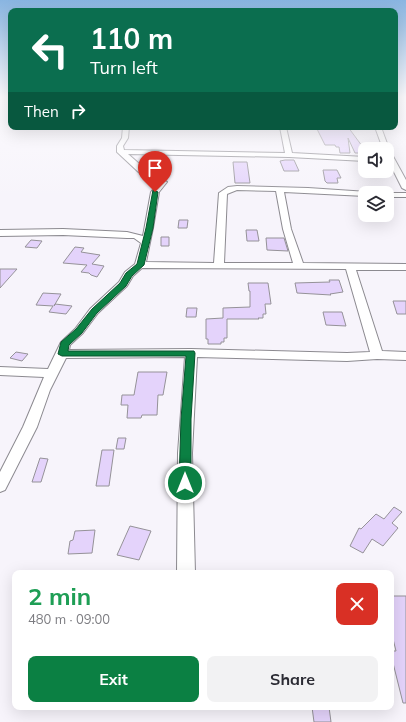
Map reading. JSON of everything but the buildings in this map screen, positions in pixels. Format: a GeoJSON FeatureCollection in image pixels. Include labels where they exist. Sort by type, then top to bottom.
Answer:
{"type":"FeatureCollection","features":[{"type":"Feature","properties":{"kind":"street"},"geometry":{"type":"LineString","coordinates":[[0,486],[30,427],[44,390],[62,354],[65,344],[79,331],[94,311],[123,284],[129,274],[140,265],[149,228],[155,192],[163,182],[149,177],[121,152],[120,146],[125,138],[126,131]]}},
{"type":"Feature","properties":{"kind":"street"},"geometry":{"type":"LineString","coordinates":[[284,131],[289,155]]}},
{"type":"Feature","properties":{"kind":"street"},"geometry":{"type":"LineString","coordinates":[[379,131],[383,142]]}},
{"type":"Feature","properties":{"kind":"street"},"geometry":{"type":"LineString","coordinates":[[121,152],[289,155],[358,159]]}},
{"type":"Feature","properties":{"kind":"street"},"geometry":{"type":"LineString","coordinates":[[394,168],[406,188]]}},
{"type":"Feature","properties":{"kind":"street"},"geometry":{"type":"LineString","coordinates":[[218,266],[223,193],[237,188],[325,190],[358,193]]}},
{"type":"Feature","properties":{"kind":"street"},"geometry":{"type":"LineString","coordinates":[[280,189],[287,229],[299,266]]}},
{"type":"Feature","properties":{"kind":"street"},"geometry":{"type":"LineString","coordinates":[[394,195],[406,195]]}},
{"type":"Feature","properties":{"kind":"street"},"geometry":{"type":"LineString","coordinates":[[0,233],[63,232],[127,235],[136,236],[146,242]]}},
{"type":"Feature","properties":{"kind":"street"},"geometry":{"type":"LineString","coordinates":[[140,265],[406,267]]}},
{"type":"Feature","properties":{"kind":"street"},"geometry":{"type":"LineString","coordinates":[[350,267],[377,355]]}},
{"type":"Feature","properties":{"kind":"street"},"geometry":{"type":"LineString","coordinates":[[62,354],[191,353],[347,357],[377,355],[406,356]]}},
{"type":"Feature","properties":{"kind":"street"},"geometry":{"type":"LineString","coordinates":[[186,570],[185,453],[191,353]]}},
{"type":"Feature","properties":{"kind":"street"},"geometry":{"type":"LineString","coordinates":[[0,370],[53,373]]}},
{"type":"Feature","properties":{"kind":"route"},"geometry":{"type":"LineString","coordinates":[[155,192],[149,228],[140,265],[129,274],[119,289],[92,313],[79,331],[65,344],[62,354],[191,353],[186,419],[185,483]]}}]}
